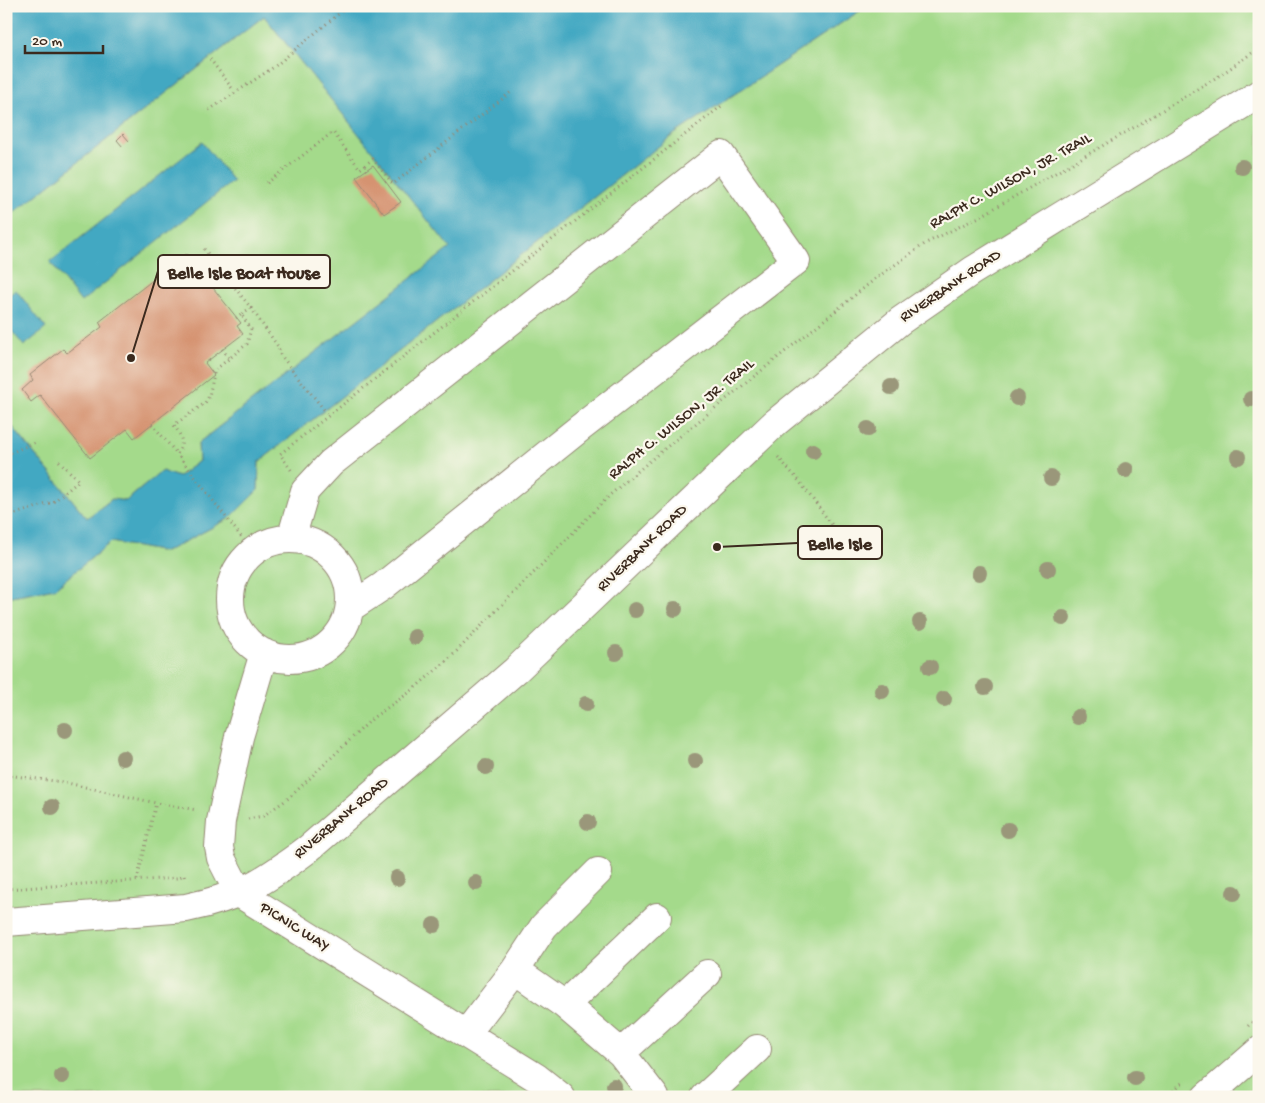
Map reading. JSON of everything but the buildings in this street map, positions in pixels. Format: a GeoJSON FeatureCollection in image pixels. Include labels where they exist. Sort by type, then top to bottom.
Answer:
{"type":"FeatureCollection","features":[{"type":"Feature","properties":{"kind":"street","name":"RIVERBANK ROAD"},"geometry":{"type":"LineString","coordinates":[[6,922],[186,908],[215,902],[239,893],[276,874],[427,748],[516,670],[760,438],[900,321],[972,271],[1259,94]]}},
{"type":"Feature","properties":{"kind":"street"},"geometry":{"type":"LineString","coordinates":[[291,539],[305,491],[331,463],[721,155],[796,261],[572,434],[383,586],[350,606]]}},
{"type":"Feature","properties":{"kind":"street"},"geometry":{"type":"LineString","coordinates":[[291,539],[310,542],[325,550],[342,567],[349,586],[350,606],[343,628],[324,649],[300,658],[281,658],[264,653],[244,636],[236,626],[231,606],[232,586],[240,568],[253,552],[277,541],[291,539]]}},
{"type":"Feature","properties":{"kind":"street"},"geometry":{"type":"LineString","coordinates":[[239,893],[221,858],[219,847],[223,815],[239,737],[264,653]]}},
{"type":"Feature","properties":{"kind":"street"},"geometry":{"type":"LineString","coordinates":[[466,1034],[544,926],[598,872]]}},
{"type":"Feature","properties":{"kind":"street","name":"PICNIC WAY"},"geometry":{"type":"LineString","coordinates":[[239,893],[536,1078],[561,1097]]}},
{"type":"Feature","properties":{"kind":"street"},"geometry":{"type":"LineString","coordinates":[[565,1005],[657,917]]}},
{"type":"Feature","properties":{"kind":"street"},"geometry":{"type":"LineString","coordinates":[[514,970],[565,1005],[621,1053],[655,1097]]}},
{"type":"Feature","properties":{"kind":"street"},"geometry":{"type":"LineString","coordinates":[[621,1053],[707,974]]}},
{"type":"Feature","properties":{"kind":"street"},"geometry":{"type":"LineString","coordinates":[[706,1097],[758,1049]]}},
{"type":"Feature","properties":{"kind":"street"},"geometry":{"type":"LineString","coordinates":[[1206,1097],[1259,1050]]}},
{"type":"Feature","properties":{"kind":"path"},"geometry":{"type":"LineString","coordinates":[[209,110],[274,67],[348,6]]}},
{"type":"Feature","properties":{"kind":"path","name":"RALPH C. WILSON, JR. TRAIL"},"geometry":{"type":"LineString","coordinates":[[6,775],[63,782],[156,803],[223,815],[251,819],[263,816],[282,804],[374,717],[410,692],[449,660],[610,495],[875,279],[926,244],[981,216],[1128,131],[1222,74],[1259,48]]}},
{"type":"Feature","properties":{"kind":"path"},"geometry":{"type":"LineString","coordinates":[[210,59],[234,92]]}},
{"type":"Feature","properties":{"kind":"path"},"geometry":{"type":"LineString","coordinates":[[267,183],[333,132],[360,169],[373,159],[393,184],[511,92]]}},
{"type":"Feature","properties":{"kind":"path"},"geometry":{"type":"LineString","coordinates":[[305,491],[280,454],[327,414],[724,104]]}},
{"type":"Feature","properties":{"kind":"path"},"geometry":{"type":"LineString","coordinates":[[204,249],[251,308],[292,369],[327,414]]}},
{"type":"Feature","properties":{"kind":"path"},"geometry":{"type":"LineString","coordinates":[[207,280],[220,270]]}},
{"type":"Feature","properties":{"kind":"path"},"geometry":{"type":"LineString","coordinates":[[236,318],[251,308]]}},
{"type":"Feature","properties":{"kind":"path"},"geometry":{"type":"LineString","coordinates":[[177,454],[182,446],[182,438],[174,425],[205,403],[210,396],[215,370],[247,344],[251,329],[242,314]]}},
{"type":"Feature","properties":{"kind":"path"},"geometry":{"type":"LineString","coordinates":[[222,349],[229,358]]}},
{"type":"Feature","properties":{"kind":"path"},"geometry":{"type":"LineString","coordinates":[[152,424],[253,552]]}},
{"type":"Feature","properties":{"kind":"path"},"geometry":{"type":"LineString","coordinates":[[760,438],[799,481],[835,529]]}},
{"type":"Feature","properties":{"kind":"path"},"geometry":{"type":"LineString","coordinates":[[6,455],[38,441]]}},
{"type":"Feature","properties":{"kind":"path"},"geometry":{"type":"LineString","coordinates":[[6,517],[53,502],[79,481],[58,460]]}},
{"type":"Feature","properties":{"kind":"path"},"geometry":{"type":"LineString","coordinates":[[137,880],[156,803]]}},
{"type":"Feature","properties":{"kind":"path"},"geometry":{"type":"LineString","coordinates":[[6,889],[178,878],[184,874]]}},
{"type":"Feature","properties":{"kind":"green space"},"geometry":{"type":"Polygon","coordinates":[[[867,6],[1259,6],[1259,1097],[6,1097],[6,597],[55,588],[111,542],[165,552],[230,518],[258,490],[259,462],[673,135],[867,6]]]}},
{"type":"Feature","properties":{"kind":"green space"},"geometry":{"type":"Polygon","coordinates":[[[264,16],[451,248],[198,443],[199,461],[178,477],[162,471],[126,501],[112,499],[87,518],[6,419],[6,219],[264,16]]]}},
{"type":"Feature","properties":{"kind":"water"},"geometry":{"type":"Polygon","coordinates":[[[6,6],[867,6],[673,135],[259,462],[258,490],[230,518],[165,552],[111,542],[55,588],[6,597],[6,419],[87,518],[112,499],[126,501],[162,471],[178,477],[199,461],[198,443],[450,248],[264,16],[6,219],[6,6]]]}},
{"type":"Feature","properties":{"kind":"water"},"geometry":{"type":"Polygon","coordinates":[[[202,142],[233,181],[81,302],[50,262],[202,142]]]}},
{"type":"Feature","properties":{"kind":"water"},"geometry":{"type":"Polygon","coordinates":[[[16,290],[46,328],[24,346],[6,324],[6,297],[16,290]]]}},
{"type":"Feature","properties":{"kind":"place","name":"Belle Isle Boat House"},"geometry":{"type":"Point","coordinates":[131,358]}},
{"type":"Feature","properties":{"kind":"place","name":"Belle Isle"},"geometry":{"type":"Point","coordinates":[717,547]}}]}
